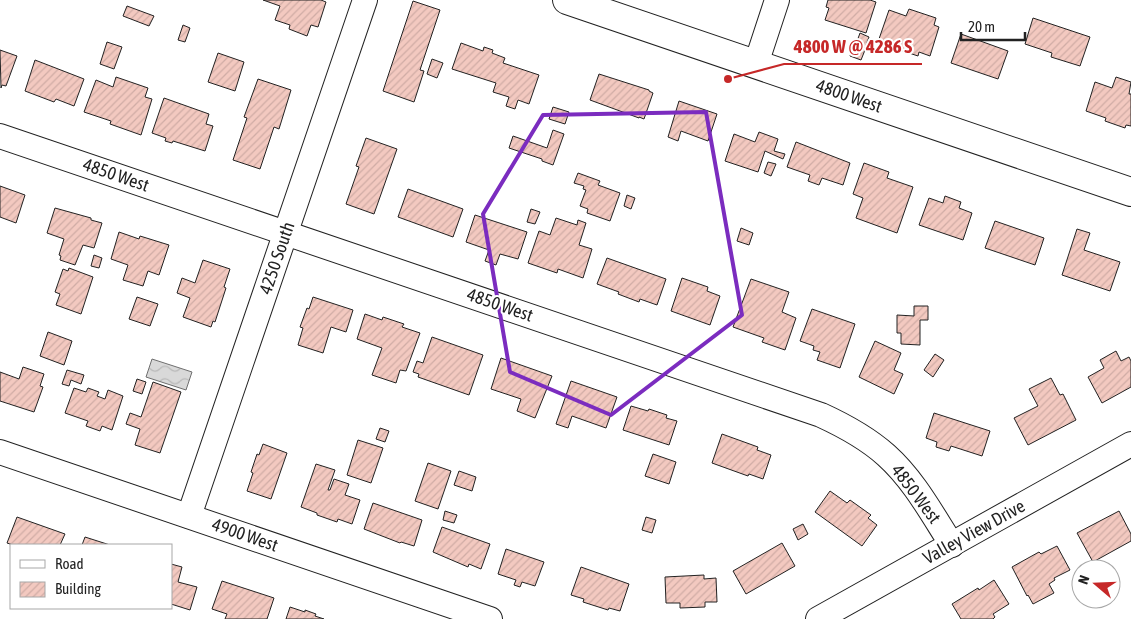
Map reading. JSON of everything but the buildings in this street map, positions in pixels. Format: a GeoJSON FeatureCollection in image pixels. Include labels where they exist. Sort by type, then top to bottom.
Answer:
{"type":"FeatureCollection","features":[{"type":"Feature","properties":{"kind":"main road","name":"4800 West"},"geometry":{"type":"LineString","coordinates":[[567,0],[613,8],[756,64],[1131,192]]}},
{"type":"Feature","properties":{"kind":"street","name":"4250 South"},"geometry":{"type":"LineString","coordinates":[[189,516],[365,0]]}},
{"type":"Feature","properties":{"kind":"street"},"geometry":{"type":"LineString","coordinates":[[756,64],[777,0]]}},
{"type":"Feature","properties":{"kind":"street","name":"4850 West"},"geometry":{"type":"LineString","coordinates":[[0,136],[802,408],[839,423],[873,444],[899,468],[910,480],[952,545]]}},
{"type":"Feature","properties":{"kind":"street","name":"Valley View Drive"},"geometry":{"type":"LineString","coordinates":[[818,619],[1131,444]]}},
{"type":"Feature","properties":{"kind":"street","name":"4900 West"},"geometry":{"type":"LineString","coordinates":[[0,452],[490,619]]}},
{"type":"Feature","properties":{"kind":"highlighted area"},"geometry":{"type":"Polygon","coordinates":[[[706,112],[742,315],[611,415],[510,372],[483,214],[543,115],[706,112]]]}},
{"type":"Feature","properties":{"kind":"water"},"geometry":{"type":"Polygon","coordinates":[[[152,359],[192,372],[186,390],[146,377],[152,359]]]}},
{"type":"Feature","properties":{"kind":"place","name":"4800 W @ 4286 S"},"geometry":{"type":"Point","coordinates":[728,79]}}]}
